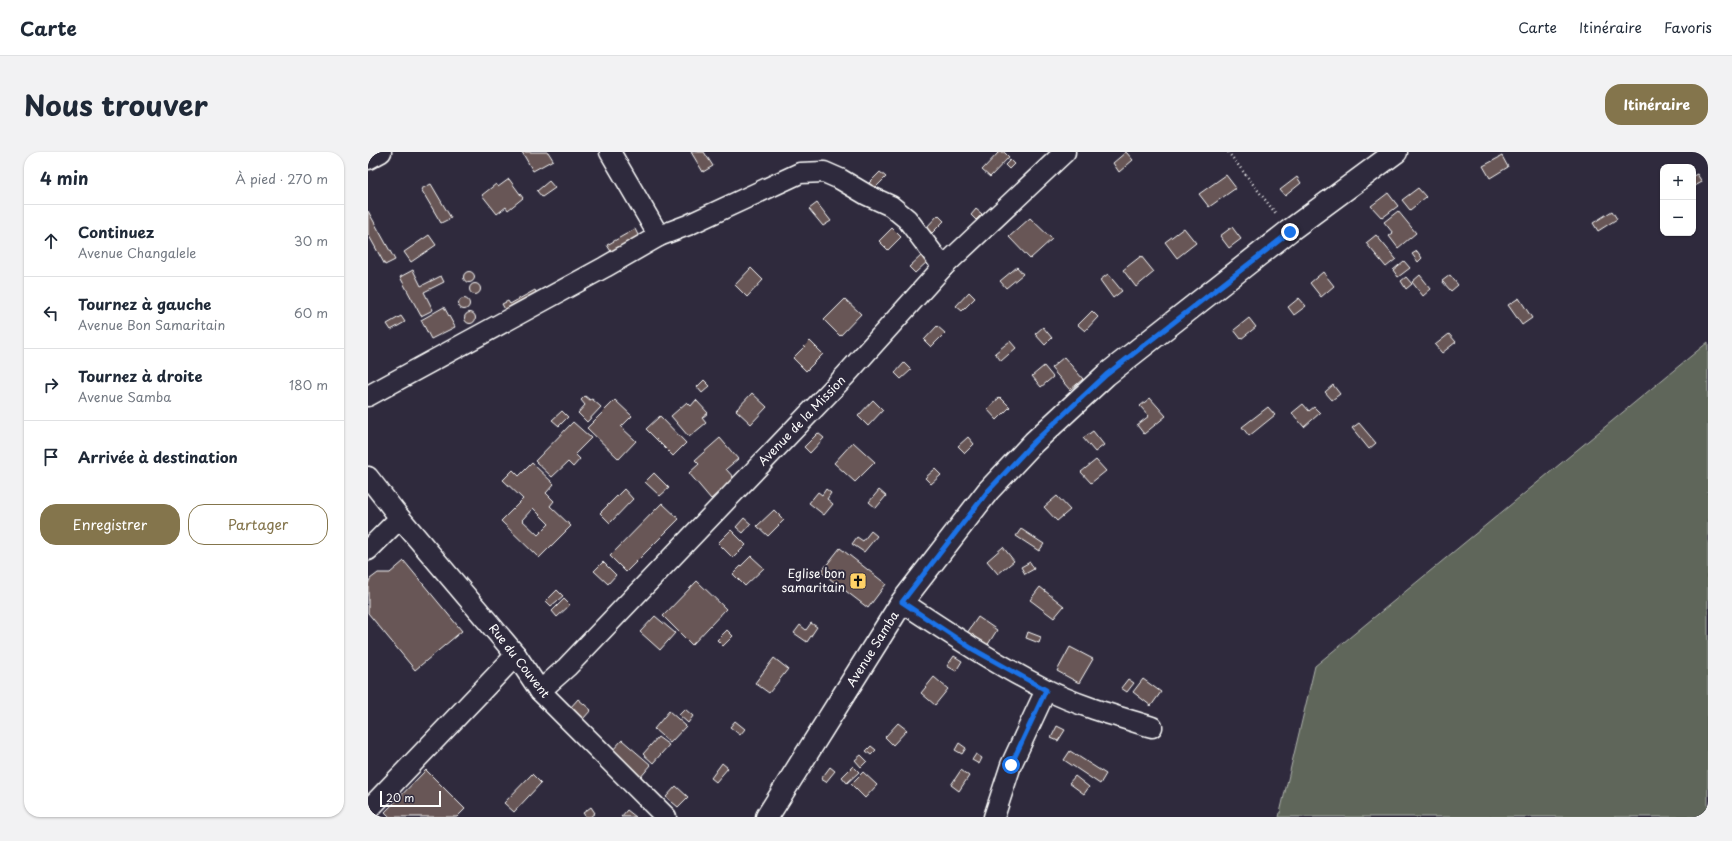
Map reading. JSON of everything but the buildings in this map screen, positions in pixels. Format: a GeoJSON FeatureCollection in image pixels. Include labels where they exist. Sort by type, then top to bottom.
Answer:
{"type":"FeatureCollection","features":[{"type":"Feature","properties":{"kind":"street"},"geometry":{"type":"LineString","coordinates":[[368,158],[381,152]]}},
{"type":"Feature","properties":{"kind":"street"},"geometry":{"type":"LineString","coordinates":[[610,152],[659,236]]}},
{"type":"Feature","properties":{"kind":"street","name":"Avenue de la Mission"},"geometry":{"type":"LineString","coordinates":[[540,692],[567,667],[840,382],[943,267],[1065,152]]}},
{"type":"Feature","properties":{"kind":"street","name":"Avenue Samba"},"geometry":{"type":"LineString","coordinates":[[767,817],[902,602],[988,491],[1034,442],[1106,375],[1396,152]]}},
{"type":"Feature","properties":{"kind":"street"},"geometry":{"type":"LineString","coordinates":[[368,396],[659,236],[688,225],[800,173],[824,172],[891,206],[907,219],[943,267]]}},
{"type":"Feature","properties":{"kind":"street","name":"Rue du Couvent"},"geometry":{"type":"LineString","coordinates":[[368,477],[400,518],[516,655],[540,692],[666,817]]}},
{"type":"Feature","properties":{"kind":"street"},"geometry":{"type":"LineString","coordinates":[[368,550],[400,518]]}},
{"type":"Feature","properties":{"kind":"street"},"geometry":{"type":"LineString","coordinates":[[902,602],[971,648],[1046,690],[1090,707],[1152,727]]}},
{"type":"Feature","properties":{"kind":"street"},"geometry":{"type":"LineString","coordinates":[[376,817],[368,810],[516,655]]}},
{"type":"Feature","properties":{"kind":"street"},"geometry":{"type":"LineString","coordinates":[[994,817],[1011,765],[1046,690]]}},
{"type":"Feature","properties":{"kind":"path"},"geometry":{"type":"LineString","coordinates":[[1228,152],[1290,232]]}},
{"type":"Feature","properties":{"kind":"green space"},"geometry":{"type":"Polygon","coordinates":[[[1708,342],[1708,817],[1279,817],[1315,666],[1708,342]]]}},
{"type":"Feature","properties":{"kind":"place","name":"Eglise bon samaritain"},"geometry":{"type":"Point","coordinates":[858,581]}},
{"type":"Feature","properties":{"kind":"route"},"geometry":{"type":"LineString","coordinates":[[1011,765],[1046,690],[971,648],[902,602],[988,491],[1034,442],[1106,375],[1290,232]]}}]}
